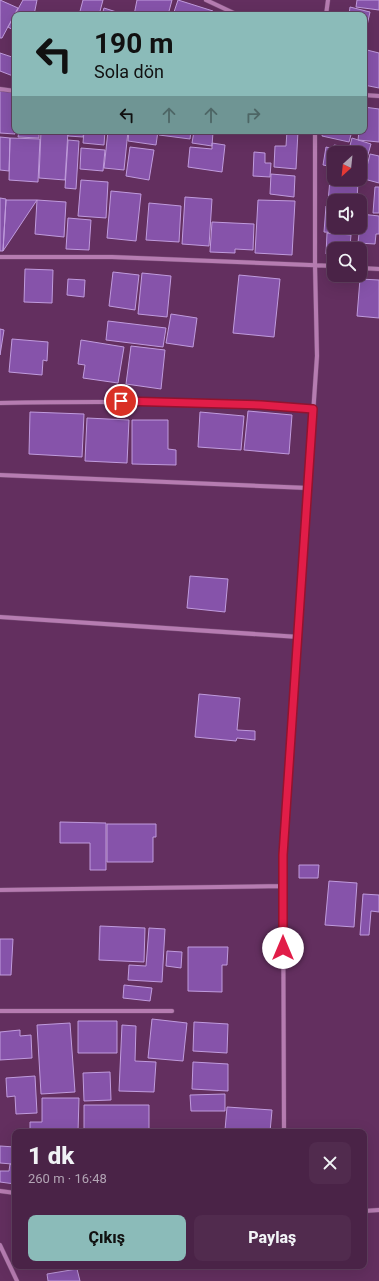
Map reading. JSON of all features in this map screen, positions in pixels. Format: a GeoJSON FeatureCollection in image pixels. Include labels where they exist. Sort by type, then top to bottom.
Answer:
{"type":"FeatureCollection","features":[{"type":"Feature","properties":{"kind":"street"},"geometry":{"type":"LineString","coordinates":[[206,0],[232,12]]}},
{"type":"Feature","properties":{"kind":"street"},"geometry":{"type":"LineString","coordinates":[[326,12],[328,0]]}},
{"type":"Feature","properties":{"kind":"street"},"geometry":{"type":"LineString","coordinates":[[0,89],[12,91]]}},
{"type":"Feature","properties":{"kind":"street"},"geometry":{"type":"LineString","coordinates":[[367,95],[379,96]]}},
{"type":"Feature","properties":{"kind":"street"},"geometry":{"type":"LineString","coordinates":[[284,1129],[283,855],[317,356],[314,265],[315,134]]}},
{"type":"Feature","properties":{"kind":"street"},"geometry":{"type":"LineString","coordinates":[[0,257],[112,256],[327,266]]}},
{"type":"Feature","properties":{"kind":"street"},"geometry":{"type":"LineString","coordinates":[[367,268],[379,269]]}},
{"type":"Feature","properties":{"kind":"street"},"geometry":{"type":"LineString","coordinates":[[0,403],[121,401],[261,405],[313,409]]}},
{"type":"Feature","properties":{"kind":"street"},"geometry":{"type":"LineString","coordinates":[[0,475],[308,488]]}},
{"type":"Feature","properties":{"kind":"street"},"geometry":{"type":"LineString","coordinates":[[0,617],[298,636]]}},
{"type":"Feature","properties":{"kind":"street"},"geometry":{"type":"LineString","coordinates":[[0,890],[283,886]]}},
{"type":"Feature","properties":{"kind":"street"},"geometry":{"type":"LineString","coordinates":[[0,1011],[172,1011]]}},
{"type":"Feature","properties":{"kind":"street"},"geometry":{"type":"LineString","coordinates":[[0,1191],[12,1193]]}},
{"type":"Feature","properties":{"kind":"street"},"geometry":{"type":"LineString","coordinates":[[367,1211],[379,1210]]}},
{"type":"Feature","properties":{"kind":"street"},"geometry":{"type":"LineString","coordinates":[[0,1245],[17,1281]]}},
{"type":"Feature","properties":{"kind":"building"},"geometry":{"type":"Polygon","coordinates":[[[0,0],[18,8],[16,12],[12,12],[12,19],[2,38],[0,38],[0,0]]]}},
{"type":"Feature","properties":{"kind":"building"},"geometry":{"type":"Polygon","coordinates":[[[23,0],[37,0],[35,12],[16,12],[23,0]]]}},
{"type":"Feature","properties":{"kind":"building"},"geometry":{"type":"Polygon","coordinates":[[[83,0],[103,0],[100,12],[80,12],[83,0]]]}},
{"type":"Feature","properties":{"kind":"building"},"geometry":{"type":"Polygon","coordinates":[[[137,0],[172,0],[169,12],[135,12],[137,0]]]}},
{"type":"Feature","properties":{"kind":"building"},"geometry":{"type":"Polygon","coordinates":[[[178,0],[213,11],[213,12],[174,12],[178,0]]]}},
{"type":"Feature","properties":{"kind":"building"},"geometry":{"type":"Polygon","coordinates":[[[357,0],[379,0],[379,10],[356,7],[357,0]]]}},
{"type":"Feature","properties":{"kind":"building"},"geometry":{"type":"Polygon","coordinates":[[[350,7],[370,12],[367,26],[367,12],[349,12],[350,7]]]}},
{"type":"Feature","properties":{"kind":"building"},"geometry":{"type":"Polygon","coordinates":[[[104,8],[117,12],[103,12],[104,8]]]}},
{"type":"Feature","properties":{"kind":"building"},"geometry":{"type":"Polygon","coordinates":[[[12,20],[12,29],[8,27],[12,20]]]}},
{"type":"Feature","properties":{"kind":"building"},"geometry":{"type":"Polygon","coordinates":[[[367,50],[379,53],[379,88],[367,86],[367,50]]]}},
{"type":"Feature","properties":{"kind":"building"},"geometry":{"type":"Polygon","coordinates":[[[0,53],[12,57],[12,76],[0,71],[0,53]]]}},
{"type":"Feature","properties":{"kind":"building"},"geometry":{"type":"Polygon","coordinates":[[[0,91],[12,92],[12,134],[0,133],[0,91]]]}},
{"type":"Feature","properties":{"kind":"building"},"geometry":{"type":"Polygon","coordinates":[[[367,107],[379,109],[379,142],[358,140],[359,134],[367,134],[367,107]]]}},
{"type":"Feature","properties":{"kind":"building"},"geometry":{"type":"Polygon","coordinates":[[[18,134],[39,134],[39,138],[18,137],[18,134]]]}},
{"type":"Feature","properties":{"kind":"building"},"geometry":{"type":"Polygon","coordinates":[[[41,134],[68,134],[65,180],[39,178],[41,134]]]}},
{"type":"Feature","properties":{"kind":"building"},"geometry":{"type":"Polygon","coordinates":[[[68,134],[84,134],[83,137],[68,136],[68,134]]]}},
{"type":"Feature","properties":{"kind":"building"},"geometry":{"type":"Polygon","coordinates":[[[84,134],[105,134],[104,145],[83,143],[84,134]]]}},
{"type":"Feature","properties":{"kind":"building"},"geometry":{"type":"Polygon","coordinates":[[[108,134],[128,134],[124,170],[104,168],[108,134]]]}},
{"type":"Feature","properties":{"kind":"building"},"geometry":{"type":"Polygon","coordinates":[[[129,134],[158,134],[156,145],[128,141],[129,134]]]}},
{"type":"Feature","properties":{"kind":"building"},"geometry":{"type":"Polygon","coordinates":[[[159,134],[191,134],[190,139],[159,134]]]}},
{"type":"Feature","properties":{"kind":"building"},"geometry":{"type":"Polygon","coordinates":[[[194,134],[213,134],[212,146],[192,143],[194,134]]]}},
{"type":"Feature","properties":{"kind":"building"},"geometry":{"type":"Polygon","coordinates":[[[287,134],[298,134],[296,169],[274,167],[275,146],[286,146],[287,134]]]}},
{"type":"Feature","properties":{"kind":"building"},"geometry":{"type":"Polygon","coordinates":[[[322,134],[351,134],[349,142],[322,136],[322,134]]]}},
{"type":"Feature","properties":{"kind":"building"},"geometry":{"type":"Polygon","coordinates":[[[0,137],[10,138],[9,171],[0,170],[0,137]]]}},
{"type":"Feature","properties":{"kind":"building"},"geometry":{"type":"Polygon","coordinates":[[[10,138],[40,139],[38,182],[9,180],[10,138]]]}},
{"type":"Feature","properties":{"kind":"building"},"geometry":{"type":"Polygon","coordinates":[[[352,138],[371,144],[367,158],[367,146],[350,146],[352,138]]]}},
{"type":"Feature","properties":{"kind":"building"},"geometry":{"type":"Polygon","coordinates":[[[68,140],[79,141],[76,189],[65,188],[68,140]]]}},
{"type":"Feature","properties":{"kind":"building"},"geometry":{"type":"Polygon","coordinates":[[[212,143],[225,145],[222,172],[188,167],[190,147],[212,149],[212,143]]]}},
{"type":"Feature","properties":{"kind":"building"},"geometry":{"type":"Polygon","coordinates":[[[130,147],[154,150],[149,180],[126,176],[130,147]]]}},
{"type":"Feature","properties":{"kind":"building"},"geometry":{"type":"Polygon","coordinates":[[[327,147],[327,166],[323,165],[327,147]]]}},
{"type":"Feature","properties":{"kind":"building"},"geometry":{"type":"Polygon","coordinates":[[[81,148],[105,150],[103,171],[80,169],[81,148]]]}},
{"type":"Feature","properties":{"kind":"building"},"geometry":{"type":"Polygon","coordinates":[[[254,152],[265,153],[265,163],[271,163],[270,177],[253,176],[254,152]]]}},
{"type":"Feature","properties":{"kind":"building"},"geometry":{"type":"Polygon","coordinates":[[[370,154],[379,156],[379,183],[367,180],[367,166],[370,154]]]}},
{"type":"Feature","properties":{"kind":"building"},"geometry":{"type":"Polygon","coordinates":[[[271,174],[295,176],[294,197],[270,194],[271,174]]]}},
{"type":"Feature","properties":{"kind":"building"},"geometry":{"type":"Polygon","coordinates":[[[81,180],[108,182],[106,218],[78,216],[81,180]]]}},
{"type":"Feature","properties":{"kind":"building"},"geometry":{"type":"Polygon","coordinates":[[[329,186],[358,186],[357,194],[329,194],[329,186]]]}},
{"type":"Feature","properties":{"kind":"building"},"geometry":{"type":"Polygon","coordinates":[[[375,187],[379,187],[379,213],[373,213],[375,187]]]}},
{"type":"Feature","properties":{"kind":"building"},"geometry":{"type":"Polygon","coordinates":[[[111,191],[141,194],[136,241],[107,238],[111,191]]]}},
{"type":"Feature","properties":{"kind":"building"},"geometry":{"type":"Polygon","coordinates":[[[185,197],[212,199],[209,246],[182,244],[185,197]]]}},
{"type":"Feature","properties":{"kind":"building"},"geometry":{"type":"Polygon","coordinates":[[[0,198],[6,199],[3,251],[0,251],[0,198]]]}},
{"type":"Feature","properties":{"kind":"building"},"geometry":{"type":"Polygon","coordinates":[[[6,200],[37,200],[3,251],[6,200]]]}},
{"type":"Feature","properties":{"kind":"building"},"geometry":{"type":"Polygon","coordinates":[[[37,200],[66,202],[64,237],[35,234],[37,200]]]}},
{"type":"Feature","properties":{"kind":"building"},"geometry":{"type":"Polygon","coordinates":[[[258,200],[295,201],[292,255],[255,253],[258,200]]]}},
{"type":"Feature","properties":{"kind":"building"},"geometry":{"type":"Polygon","coordinates":[[[149,203],[181,206],[179,242],[146,240],[149,203]]]}},
{"type":"Feature","properties":{"kind":"building"},"geometry":{"type":"Polygon","coordinates":[[[326,206],[327,232],[324,232],[326,206]]]}},
{"type":"Feature","properties":{"kind":"building"},"geometry":{"type":"Polygon","coordinates":[[[367,215],[379,216],[379,234],[376,234],[375,244],[358,242],[359,234],[367,234],[367,215]]]}},
{"type":"Feature","properties":{"kind":"building"},"geometry":{"type":"Polygon","coordinates":[[[68,218],[91,220],[89,250],[66,249],[68,218]]]}},
{"type":"Feature","properties":{"kind":"building"},"geometry":{"type":"Polygon","coordinates":[[[212,222],[254,224],[253,250],[235,249],[235,253],[210,252],[212,222]]]}},
{"type":"Feature","properties":{"kind":"building"},"geometry":{"type":"Polygon","coordinates":[[[327,233],[351,235],[350,242],[327,242],[326,254],[327,233]]]}},
{"type":"Feature","properties":{"kind":"building"},"geometry":{"type":"Polygon","coordinates":[[[25,269],[53,270],[52,303],[24,302],[25,269]]]}},
{"type":"Feature","properties":{"kind":"building"},"geometry":{"type":"Polygon","coordinates":[[[113,272],[139,275],[135,310],[109,306],[113,272]]]}},
{"type":"Feature","properties":{"kind":"building"},"geometry":{"type":"Polygon","coordinates":[[[142,273],[171,276],[167,317],[138,314],[142,273]]]}},
{"type":"Feature","properties":{"kind":"building"},"geometry":{"type":"Polygon","coordinates":[[[239,275],[280,279],[274,337],[233,333],[239,275]]]}},
{"type":"Feature","properties":{"kind":"building"},"geometry":{"type":"Polygon","coordinates":[[[68,279],[85,280],[84,297],[67,295],[68,279]]]}},
{"type":"Feature","properties":{"kind":"building"},"geometry":{"type":"Polygon","coordinates":[[[367,279],[379,280],[379,318],[357,316],[360,282],[367,282],[367,279]]]}},
{"type":"Feature","properties":{"kind":"building"},"geometry":{"type":"Polygon","coordinates":[[[171,314],[197,318],[193,347],[166,343],[171,314]]]}},
{"type":"Feature","properties":{"kind":"building"},"geometry":{"type":"Polygon","coordinates":[[[108,321],[166,328],[163,347],[106,340],[108,321]]]}},
{"type":"Feature","properties":{"kind":"building"},"geometry":{"type":"Polygon","coordinates":[[[0,329],[4,330],[0,355],[0,329]]]}},
{"type":"Feature","properties":{"kind":"building"},"geometry":{"type":"Polygon","coordinates":[[[12,339],[48,342],[47,361],[43,360],[42,375],[9,372],[12,339]]]}},
{"type":"Feature","properties":{"kind":"building"},"geometry":{"type":"Polygon","coordinates":[[[81,340],[124,347],[118,383],[83,378],[85,365],[78,364],[81,340]]]}},
{"type":"Feature","properties":{"kind":"building"},"geometry":{"type":"Polygon","coordinates":[[[131,346],[165,350],[161,389],[126,384],[131,346]]]}},
{"type":"Feature","properties":{"kind":"building"},"geometry":{"type":"Polygon","coordinates":[[[248,411],[292,415],[289,454],[244,450],[248,411]]]}},
{"type":"Feature","properties":{"kind":"building"},"geometry":{"type":"Polygon","coordinates":[[[30,412],[84,414],[82,457],[29,454],[30,412]]]}},
{"type":"Feature","properties":{"kind":"building"},"geometry":{"type":"Polygon","coordinates":[[[200,412],[244,416],[241,450],[198,447],[200,412]]]}},
{"type":"Feature","properties":{"kind":"building"},"geometry":{"type":"Polygon","coordinates":[[[87,418],[129,420],[127,463],[85,461],[87,418]]]}},
{"type":"Feature","properties":{"kind":"building"},"geometry":{"type":"Polygon","coordinates":[[[132,420],[168,420],[168,449],[176,450],[176,465],[132,464],[132,420]]]}},
{"type":"Feature","properties":{"kind":"building"},"geometry":{"type":"Polygon","coordinates":[[[190,576],[228,579],[225,612],[187,608],[190,576]]]}},
{"type":"Feature","properties":{"kind":"building"},"geometry":{"type":"Polygon","coordinates":[[[199,694],[240,698],[237,730],[255,731],[255,740],[237,738],[236,741],[195,737],[199,694]]]}},
{"type":"Feature","properties":{"kind":"building"},"geometry":{"type":"Polygon","coordinates":[[[60,822],[106,823],[106,870],[90,870],[90,843],[60,843],[60,822]]]}},
{"type":"Feature","properties":{"kind":"building"},"geometry":{"type":"Polygon","coordinates":[[[107,824],[156,824],[156,837],[153,837],[153,862],[107,862],[107,824]]]}},
{"type":"Feature","properties":{"kind":"building"},"geometry":{"type":"Polygon","coordinates":[[[299,865],[319,865],[318,878],[299,878],[299,865]]]}},
{"type":"Feature","properties":{"kind":"building"},"geometry":{"type":"Polygon","coordinates":[[[329,881],[357,883],[354,927],[325,925],[329,881]]]}},
{"type":"Feature","properties":{"kind":"building"},"geometry":{"type":"Polygon","coordinates":[[[363,894],[379,895],[379,912],[371,911],[369,935],[360,935],[363,894]]]}},
{"type":"Feature","properties":{"kind":"building"},"geometry":{"type":"Polygon","coordinates":[[[100,926],[145,928],[144,962],[99,960],[100,926]]]}},
{"type":"Feature","properties":{"kind":"building"},"geometry":{"type":"Polygon","coordinates":[[[149,928],[165,929],[162,982],[128,980],[129,965],[146,966],[149,928]]]}},
{"type":"Feature","properties":{"kind":"building"},"geometry":{"type":"Polygon","coordinates":[[[0,939],[13,939],[11,975],[0,975],[0,939]]]}},
{"type":"Feature","properties":{"kind":"building"},"geometry":{"type":"Polygon","coordinates":[[[188,947],[228,947],[227,965],[222,965],[222,992],[188,991],[188,947]]]}},
{"type":"Feature","properties":{"kind":"building"},"geometry":{"type":"Polygon","coordinates":[[[167,951],[182,952],[181,968],[166,966],[167,951]]]}},
{"type":"Feature","properties":{"kind":"building"},"geometry":{"type":"Polygon","coordinates":[[[124,985],[152,988],[150,1001],[123,998],[124,985]]]}},
{"type":"Feature","properties":{"kind":"building"},"geometry":{"type":"Polygon","coordinates":[[[152,1019],[187,1023],[183,1061],[148,1058],[152,1019]]]}},
{"type":"Feature","properties":{"kind":"building"},"geometry":{"type":"Polygon","coordinates":[[[78,1021],[117,1021],[117,1053],[78,1053],[78,1021]]]}},
{"type":"Feature","properties":{"kind":"building"},"geometry":{"type":"Polygon","coordinates":[[[194,1022],[228,1024],[227,1053],[193,1051],[194,1022]]]}},
{"type":"Feature","properties":{"kind":"building"},"geometry":{"type":"Polygon","coordinates":[[[70,1023],[75,1092],[41,1094],[37,1025],[70,1023]]]}},
{"type":"Feature","properties":{"kind":"building"},"geometry":{"type":"Polygon","coordinates":[[[122,1025],[136,1026],[135,1061],[156,1062],[154,1092],[119,1091],[122,1025]]]}},
{"type":"Feature","properties":{"kind":"building"},"geometry":{"type":"Polygon","coordinates":[[[20,1030],[20,1036],[31,1035],[32,1058],[0,1060],[0,1032],[20,1030]]]}},
{"type":"Feature","properties":{"kind":"building"},"geometry":{"type":"Polygon","coordinates":[[[193,1062],[228,1064],[228,1091],[192,1089],[193,1062]]]}},
{"type":"Feature","properties":{"kind":"building"},"geometry":{"type":"Polygon","coordinates":[[[110,1072],[111,1100],[84,1101],[83,1073],[110,1072]]]}},
{"type":"Feature","properties":{"kind":"building"},"geometry":{"type":"Polygon","coordinates":[[[35,1076],[37,1113],[16,1114],[15,1096],[7,1097],[6,1078],[35,1076]]]}},
{"type":"Feature","properties":{"kind":"building"},"geometry":{"type":"Polygon","coordinates":[[[225,1094],[225,1111],[191,1111],[190,1095],[225,1094]]]}},
{"type":"Feature","properties":{"kind":"building"},"geometry":{"type":"Polygon","coordinates":[[[42,1098],[79,1098],[78,1129],[30,1129],[30,1122],[42,1122],[42,1098]]]}},
{"type":"Feature","properties":{"kind":"building"},"geometry":{"type":"Polygon","coordinates":[[[84,1105],[149,1105],[149,1129],[84,1129],[84,1105]]]}},
{"type":"Feature","properties":{"kind":"building"},"geometry":{"type":"Polygon","coordinates":[[[227,1107],[272,1110],[270,1129],[225,1129],[227,1107]]]}},
{"type":"Feature","properties":{"kind":"building"},"geometry":{"type":"Polygon","coordinates":[[[0,1146],[12,1147],[12,1164],[0,1163],[0,1146]]]}},
{"type":"Feature","properties":{"kind":"building"},"geometry":{"type":"Polygon","coordinates":[[[10,1164],[12,1164],[12,1184],[0,1182],[0,1171],[9,1171],[10,1164]]]}},
{"type":"Feature","properties":{"kind":"building"},"geometry":{"type":"Polygon","coordinates":[[[77,1269],[80,1281],[48,1281],[47,1274],[77,1269]]]}},
{"type":"Feature","properties":{"kind":"route"},"geometry":{"type":"LineString","coordinates":[[121,401],[261,405],[313,409],[301,608],[283,855],[283,948]]}}]}
